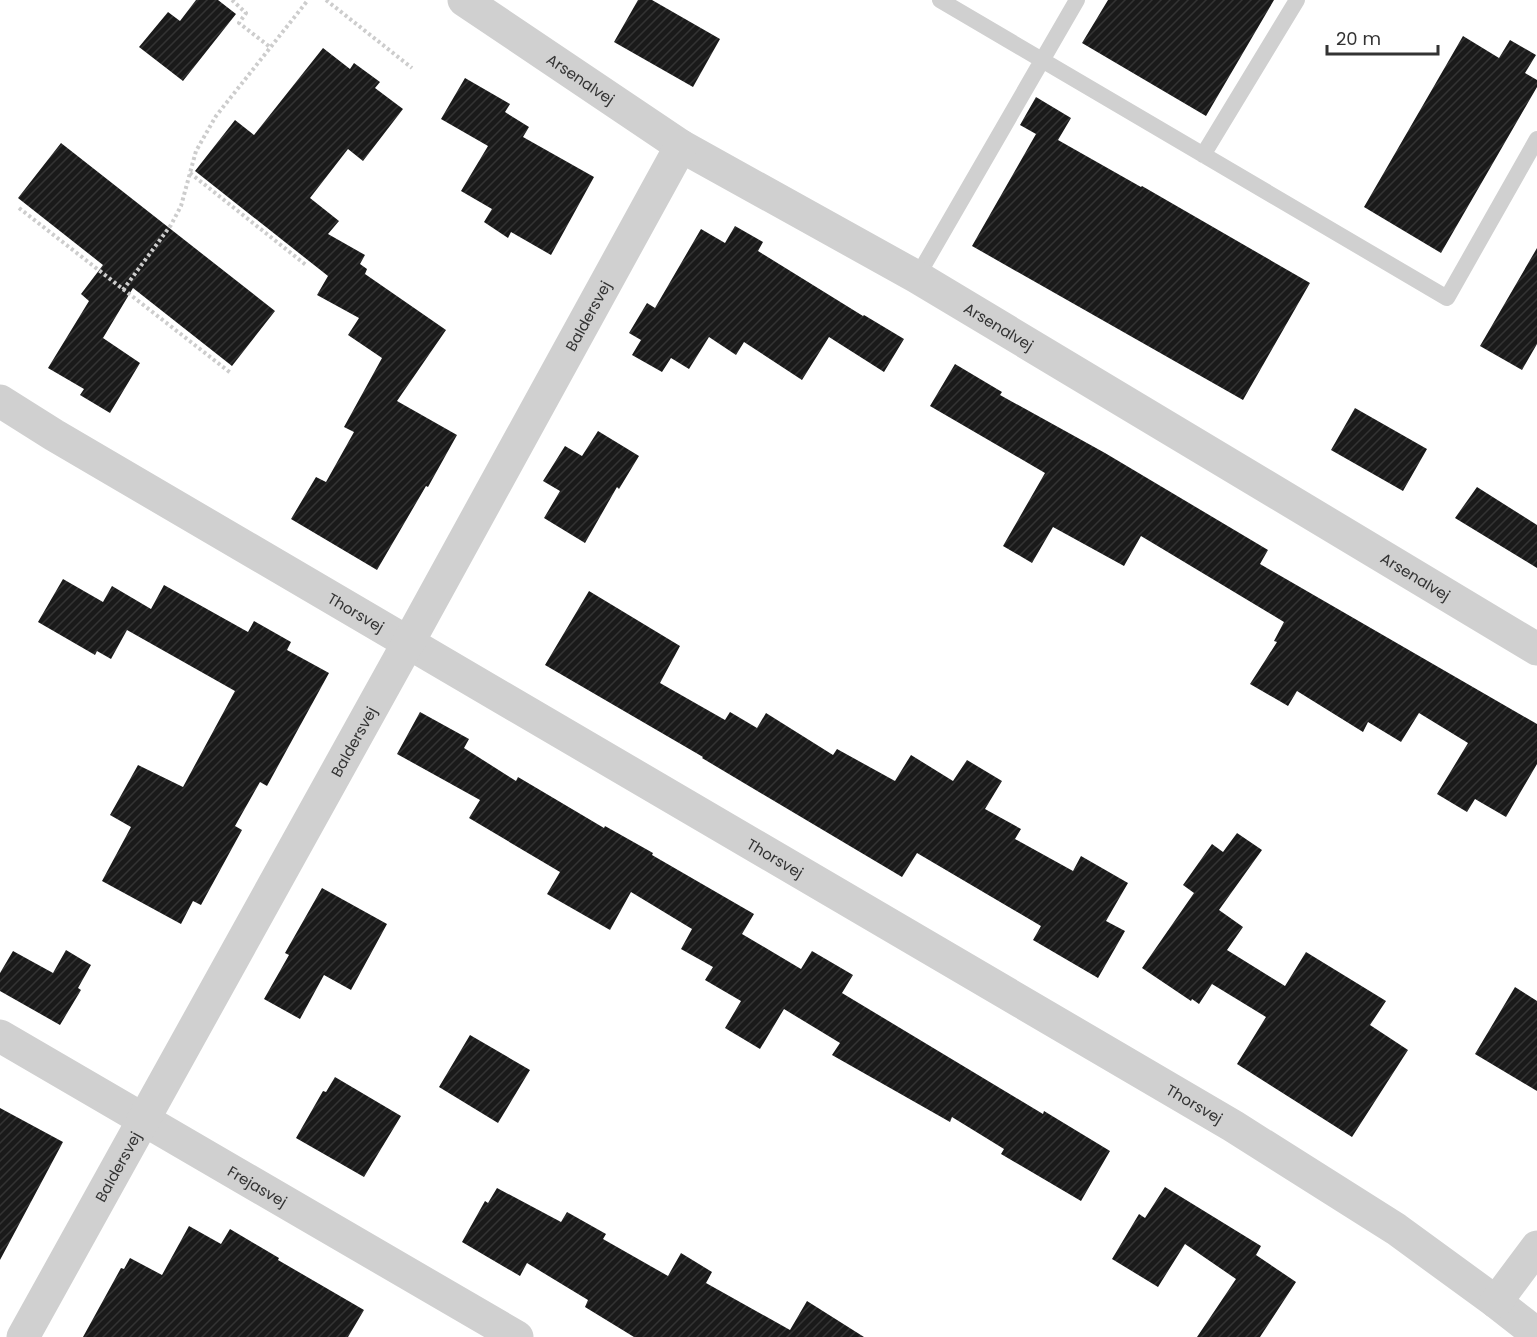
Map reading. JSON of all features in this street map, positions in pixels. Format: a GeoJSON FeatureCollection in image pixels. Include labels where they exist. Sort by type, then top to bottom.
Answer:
{"type":"FeatureCollection","features":[{"type":"Feature","properties":{"kind":"street","name":"Arsenalvej"},"geometry":{"type":"LineString","coordinates":[[464,0],[681,146],[917,277],[1537,649]]}},
{"type":"Feature","properties":{"kind":"street","name":"Baldersvej"},"geometry":{"type":"LineString","coordinates":[[23,1337],[681,146]]}},
{"type":"Feature","properties":{"kind":"street","name":"Thorsvej"},"geometry":{"type":"LineString","coordinates":[[0,401],[64,441],[1233,1126],[1396,1229],[1537,1334]]}},
{"type":"Feature","properties":{"kind":"street","name":"Frejasvej"},"geometry":{"type":"LineString","coordinates":[[0,1036],[517,1337]]}},
{"type":"Feature","properties":{"kind":"street"},"geometry":{"type":"LineString","coordinates":[[1496,1302],[1537,1247]]}},
{"type":"Feature","properties":{"kind":"lane"},"geometry":{"type":"LineString","coordinates":[[940,0],[1447,298],[1537,139]]}},
{"type":"Feature","properties":{"kind":"lane"},"geometry":{"type":"LineString","coordinates":[[917,277],[1077,0]]}},
{"type":"Feature","properties":{"kind":"lane"},"geometry":{"type":"LineString","coordinates":[[1203,155],[1297,0]]}},
{"type":"Feature","properties":{"kind":"path"},"geometry":{"type":"LineString","coordinates":[[232,0],[246,13],[239,23],[270,47]]}},
{"type":"Feature","properties":{"kind":"path"},"geometry":{"type":"LineString","coordinates":[[123,290],[171,225],[181,206],[196,151],[216,116],[308,0]]}},
{"type":"Feature","properties":{"kind":"path"},"geometry":{"type":"LineString","coordinates":[[326,0],[412,68]]}},
{"type":"Feature","properties":{"kind":"path"},"geometry":{"type":"LineString","coordinates":[[190,173],[306,265]]}},
{"type":"Feature","properties":{"kind":"path"},"geometry":{"type":"LineString","coordinates":[[19,208],[232,374]]}},
{"type":"Feature","properties":{"kind":"building"},"geometry":{"type":"Polygon","coordinates":[[[196,0],[218,0],[236,14],[183,81],[139,47],[168,12],[180,21],[196,0]]]}},
{"type":"Feature","properties":{"kind":"building"},"geometry":{"type":"Polygon","coordinates":[[[638,0],[652,0],[720,39],[693,87],[614,42],[638,0]]]}},
{"type":"Feature","properties":{"kind":"building"},"geometry":{"type":"Polygon","coordinates":[[[1108,0],[1274,0],[1206,116],[1082,43],[1108,0]]]}},
{"type":"Feature","properties":{"kind":"building"},"geometry":{"type":"Polygon","coordinates":[[[1463,36],[1499,58],[1510,40],[1536,55],[1525,73],[1537,80],[1537,87],[1441,253],[1364,207],[1463,36]]]}},
{"type":"Feature","properties":{"kind":"building"},"geometry":{"type":"Polygon","coordinates":[[[323,48],[350,69],[354,63],[380,82],[375,88],[403,109],[363,161],[348,149],[310,198],[339,221],[328,234],[365,255],[360,264],[367,269],[365,274],[446,330],[397,401],[457,435],[377,570],[291,519],[316,477],[326,482],[354,432],[344,427],[382,358],[348,335],[359,318],[317,295],[328,276],[195,171],[235,120],[254,135],[323,48]]]}},
{"type":"Feature","properties":{"kind":"building"},"geometry":{"type":"Polygon","coordinates":[[[465,78],[510,104],[505,112],[529,127],[523,137],[594,177],[551,255],[511,232],[508,238],[484,222],[492,209],[461,191],[488,146],[441,119],[465,78]]]}},
{"type":"Feature","properties":{"kind":"building"},"geometry":{"type":"Polygon","coordinates":[[[1036,97],[1071,118],[1058,140],[1310,283],[1243,400],[972,246],[1036,134],[1020,125],[1036,97]]]}},
{"type":"Feature","properties":{"kind":"building"},"geometry":{"type":"Polygon","coordinates":[[[61,143],[275,311],[232,366],[133,288],[103,338],[140,363],[110,413],[80,395],[84,389],[48,368],[89,301],[81,294],[103,265],[18,198],[61,143]]]}},
{"type":"Feature","properties":{"kind":"building"},"geometry":{"type":"Polygon","coordinates":[[[735,226],[763,242],[758,251],[904,339],[884,372],[829,337],[802,380],[744,342],[736,355],[709,337],[689,369],[671,358],[662,372],[632,355],[641,340],[629,333],[647,303],[655,308],[701,229],[725,243],[735,226]]]}},
{"type":"Feature","properties":{"kind":"building"},"geometry":{"type":"Polygon","coordinates":[[[1537,248],[1537,344],[1522,370],[1480,346],[1537,248]]]}},
{"type":"Feature","properties":{"kind":"building"},"geometry":{"type":"Polygon","coordinates":[[[955,364],[1002,392],[1000,395],[1105,453],[1268,550],[1260,564],[1537,724],[1537,764],[1506,817],[1475,799],[1467,812],[1437,794],[1468,743],[1419,713],[1401,742],[1368,722],[1363,732],[1297,691],[1288,706],[1250,684],[1277,642],[1274,641],[1284,622],[1141,536],[1124,566],[1053,527],[1032,563],[1003,546],[1045,473],[930,406],[955,364]]]}},
{"type":"Feature","properties":{"kind":"building"},"geometry":{"type":"Polygon","coordinates":[[[1355,408],[1427,449],[1403,491],[1331,450],[1355,408]]]}},
{"type":"Feature","properties":{"kind":"building"},"geometry":{"type":"Polygon","coordinates":[[[598,431],[639,456],[619,489],[617,487],[585,543],[544,518],[560,491],[543,481],[565,446],[582,456],[598,431]]]}},
{"type":"Feature","properties":{"kind":"building"},"geometry":{"type":"Polygon","coordinates":[[[1477,487],[1537,525],[1537,568],[1455,518],[1477,487]]]}},
{"type":"Feature","properties":{"kind":"building"},"geometry":{"type":"Polygon","coordinates":[[[63,579],[103,602],[112,586],[151,609],[164,585],[248,632],[254,621],[291,642],[287,650],[329,673],[267,786],[260,782],[235,826],[242,830],[201,905],[193,901],[181,924],[102,881],[131,827],[110,815],[138,765],[183,787],[235,691],[127,630],[111,659],[97,651],[95,655],[38,622],[63,579]]]}},
{"type":"Feature","properties":{"kind":"building"},"geometry":{"type":"Polygon","coordinates":[[[589,591],[680,646],[660,683],[725,720],[730,712],[757,728],[766,713],[833,755],[837,749],[895,781],[911,755],[953,781],[967,760],[1002,781],[985,809],[1021,829],[1015,839],[1073,871],[1081,856],[1128,883],[1106,921],[1125,931],[1098,978],[1033,940],[1041,926],[917,853],[902,877],[545,665],[589,591]]]}},
{"type":"Feature","properties":{"kind":"building"},"geometry":{"type":"Polygon","coordinates":[[[420,712],[469,739],[464,748],[516,781],[518,777],[604,828],[605,826],[653,853],[652,855],[754,914],[742,934],[801,969],[812,951],[853,975],[842,993],[1043,1114],[1044,1111],[1110,1151],[1081,1201],[1001,1154],[1004,1149],[952,1117],[950,1122],[832,1055],[840,1043],[784,1009],[760,1049],[725,1028],[741,1001],[705,980],[713,967],[681,949],[692,929],[631,892],[610,930],[547,894],[560,872],[469,818],[480,800],[397,754],[420,712]]]}},
{"type":"Feature","properties":{"kind":"building"},"geometry":{"type":"Polygon","coordinates":[[[1237,833],[1262,850],[1219,910],[1243,927],[1227,950],[1285,986],[1306,952],[1386,1001],[1370,1025],[1408,1050],[1352,1137],[1237,1064],[1266,1017],[1212,984],[1199,1004],[1192,999],[1191,1001],[1142,968],[1194,893],[1183,885],[1212,844],[1223,852],[1237,833]]]}},
{"type":"Feature","properties":{"kind":"building"},"geometry":{"type":"Polygon","coordinates":[[[322,888],[387,924],[351,990],[324,975],[300,1019],[264,999],[289,955],[285,953],[322,888]]]}},
{"type":"Feature","properties":{"kind":"building"},"geometry":{"type":"Polygon","coordinates":[[[66,950],[91,965],[78,988],[81,990],[60,1025],[0,991],[0,973],[13,951],[53,973],[66,950]]]}},
{"type":"Feature","properties":{"kind":"building"},"geometry":{"type":"Polygon","coordinates":[[[1515,987],[1537,1001],[1537,1091],[1475,1054],[1515,987]]]}},
{"type":"Feature","properties":{"kind":"building"},"geometry":{"type":"Polygon","coordinates":[[[470,1035],[530,1070],[498,1123],[439,1087],[470,1035]]]}},
{"type":"Feature","properties":{"kind":"building"},"geometry":{"type":"Polygon","coordinates":[[[335,1077],[401,1116],[364,1177],[296,1138],[323,1091],[326,1092],[335,1077]]]}},
{"type":"Feature","properties":{"kind":"building"},"geometry":{"type":"Polygon","coordinates":[[[0,1108],[63,1142],[0,1260],[0,1108]]]}},
{"type":"Feature","properties":{"kind":"building"},"geometry":{"type":"Polygon","coordinates":[[[1165,1187],[1261,1246],[1256,1255],[1296,1282],[1260,1337],[1197,1337],[1236,1279],[1185,1244],[1158,1287],[1112,1259],[1139,1214],[1145,1218],[1165,1187]]]}},
{"type":"Feature","properties":{"kind":"building"},"geometry":{"type":"Polygon","coordinates":[[[497,1188],[561,1222],[567,1212],[606,1234],[603,1239],[668,1276],[681,1253],[712,1272],[706,1283],[790,1330],[807,1301],[864,1337],[634,1337],[585,1307],[588,1300],[527,1263],[520,1276],[462,1242],[485,1201],[488,1203],[497,1188]]]}},
{"type":"Feature","properties":{"kind":"building"},"geometry":{"type":"Polygon","coordinates":[[[189,1226],[221,1244],[230,1229],[364,1310],[348,1337],[83,1337],[121,1268],[124,1269],[130,1258],[162,1275],[189,1226]]]}}]}
